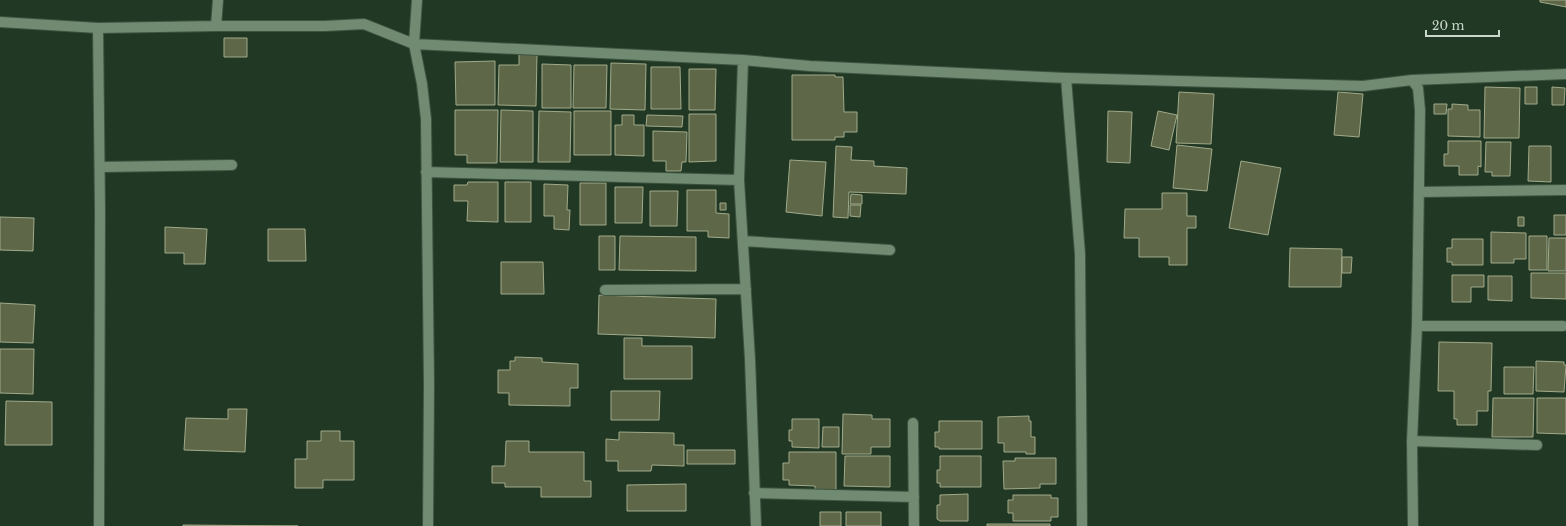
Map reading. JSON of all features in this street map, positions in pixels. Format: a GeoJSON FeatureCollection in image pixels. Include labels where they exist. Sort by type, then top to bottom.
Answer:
{"type":"FeatureCollection","features":[{"type":"Feature","properties":{"kind":"street"},"geometry":{"type":"LineString","coordinates":[[216,26],[218,0]]}},
{"type":"Feature","properties":{"kind":"street"},"geometry":{"type":"LineString","coordinates":[[417,0],[414,44],[422,84],[426,119],[429,385],[428,526]]}},
{"type":"Feature","properties":{"kind":"street"},"geometry":{"type":"LineString","coordinates":[[0,22],[98,28],[325,26],[364,24],[414,44],[1066,78],[1363,86],[1412,80],[1566,74]]}},
{"type":"Feature","properties":{"kind":"street"},"geometry":{"type":"LineString","coordinates":[[98,28],[100,167],[99,526]]}},
{"type":"Feature","properties":{"kind":"street"},"geometry":{"type":"LineString","coordinates":[[743,60],[739,180],[750,358],[756,526]]}},
{"type":"Feature","properties":{"kind":"street"},"geometry":{"type":"LineString","coordinates":[[1066,78],[1080,254],[1082,526]]}},
{"type":"Feature","properties":{"kind":"street"},"geometry":{"type":"LineString","coordinates":[[1412,80],[1418,88],[1420,110],[1417,326],[1412,441],[1413,526]]}},
{"type":"Feature","properties":{"kind":"street"},"geometry":{"type":"LineString","coordinates":[[100,167],[232,165]]}},
{"type":"Feature","properties":{"kind":"street"},"geometry":{"type":"LineString","coordinates":[[426,172],[739,180]]}},
{"type":"Feature","properties":{"kind":"street"},"geometry":{"type":"LineString","coordinates":[[1419,192],[1566,190]]}},
{"type":"Feature","properties":{"kind":"street"},"geometry":{"type":"LineString","coordinates":[[743,241],[890,250]]}},
{"type":"Feature","properties":{"kind":"street"},"geometry":{"type":"LineString","coordinates":[[605,290],[746,289]]}},
{"type":"Feature","properties":{"kind":"street"},"geometry":{"type":"LineString","coordinates":[[1417,326],[1563,326]]}},
{"type":"Feature","properties":{"kind":"street"},"geometry":{"type":"LineString","coordinates":[[913,423],[914,526]]}},
{"type":"Feature","properties":{"kind":"street"},"geometry":{"type":"LineString","coordinates":[[1412,441],[1538,445]]}},
{"type":"Feature","properties":{"kind":"street"},"geometry":{"type":"LineString","coordinates":[[754,493],[914,497]]}},
{"type":"Feature","properties":{"kind":"building"},"geometry":{"type":"Polygon","coordinates":[[[1540,0],[1566,0],[1566,7],[1540,2],[1540,0]]]}},
{"type":"Feature","properties":{"kind":"building"},"geometry":{"type":"Polygon","coordinates":[[[224,38],[247,38],[247,57],[224,57],[224,38]]]}},
{"type":"Feature","properties":{"kind":"building"},"geometry":{"type":"Polygon","coordinates":[[[519,54],[537,54],[536,106],[498,105],[499,65],[519,65],[519,54]]]}},
{"type":"Feature","properties":{"kind":"building"},"geometry":{"type":"Polygon","coordinates":[[[495,61],[495,105],[456,105],[455,62],[495,61]]]}},
{"type":"Feature","properties":{"kind":"building"},"geometry":{"type":"Polygon","coordinates":[[[611,63],[646,64],[645,110],[610,109],[611,63]]]}},
{"type":"Feature","properties":{"kind":"building"},"geometry":{"type":"Polygon","coordinates":[[[542,64],[571,65],[571,108],[542,108],[542,64]]]}},
{"type":"Feature","properties":{"kind":"building"},"geometry":{"type":"Polygon","coordinates":[[[574,65],[607,65],[606,108],[573,108],[574,65]]]}},
{"type":"Feature","properties":{"kind":"building"},"geometry":{"type":"Polygon","coordinates":[[[651,67],[680,67],[681,109],[651,109],[651,67]]]}},
{"type":"Feature","properties":{"kind":"building"},"geometry":{"type":"Polygon","coordinates":[[[689,69],[716,69],[715,110],[689,110],[689,69]]]}},
{"type":"Feature","properties":{"kind":"building"},"geometry":{"type":"Polygon","coordinates":[[[792,75],[835,75],[835,77],[843,77],[844,112],[857,112],[857,132],[844,132],[844,137],[835,137],[835,140],[792,140],[792,75]]]}},
{"type":"Feature","properties":{"kind":"building"},"geometry":{"type":"Polygon","coordinates":[[[1485,87],[1520,88],[1519,138],[1484,138],[1485,87]]]}},
{"type":"Feature","properties":{"kind":"building"},"geometry":{"type":"Polygon","coordinates":[[[1525,87],[1537,87],[1537,104],[1525,104],[1525,87]]]}},
{"type":"Feature","properties":{"kind":"building"},"geometry":{"type":"Polygon","coordinates":[[[1552,87],[1565,88],[1564,105],[1552,105],[1552,87]]]}},
{"type":"Feature","properties":{"kind":"building"},"geometry":{"type":"Polygon","coordinates":[[[1179,92],[1214,94],[1211,144],[1176,143],[1179,92]]]}},
{"type":"Feature","properties":{"kind":"building"},"geometry":{"type":"Polygon","coordinates":[[[1338,92],[1363,94],[1359,137],[1334,135],[1338,92]]]}},
{"type":"Feature","properties":{"kind":"building"},"geometry":{"type":"Polygon","coordinates":[[[1434,104],[1447,104],[1446,114],[1434,114],[1434,104]]]}},
{"type":"Feature","properties":{"kind":"building"},"geometry":{"type":"Polygon","coordinates":[[[1452,104],[1468,105],[1468,110],[1480,110],[1480,137],[1448,136],[1448,109],[1452,109],[1452,104]]]}},
{"type":"Feature","properties":{"kind":"building"},"geometry":{"type":"Polygon","coordinates":[[[455,110],[498,110],[497,163],[467,163],[467,155],[455,155],[455,110]]]}},
{"type":"Feature","properties":{"kind":"building"},"geometry":{"type":"Polygon","coordinates":[[[501,110],[533,111],[533,162],[500,162],[501,110]]]}},
{"type":"Feature","properties":{"kind":"building"},"geometry":{"type":"Polygon","coordinates":[[[539,111],[571,112],[570,162],[538,162],[539,111]]]}},
{"type":"Feature","properties":{"kind":"building"},"geometry":{"type":"Polygon","coordinates":[[[574,111],[611,111],[611,155],[574,155],[574,111]]]}},
{"type":"Feature","properties":{"kind":"building"},"geometry":{"type":"Polygon","coordinates":[[[1108,111],[1132,112],[1130,163],[1107,162],[1108,111]]]}},
{"type":"Feature","properties":{"kind":"building"},"geometry":{"type":"Polygon","coordinates":[[[1158,111],[1177,115],[1169,150],[1151,146],[1158,111]]]}},
{"type":"Feature","properties":{"kind":"building"},"geometry":{"type":"Polygon","coordinates":[[[689,114],[716,114],[716,161],[689,162],[689,114]]]}},
{"type":"Feature","properties":{"kind":"building"},"geometry":{"type":"Polygon","coordinates":[[[622,115],[634,115],[634,125],[644,125],[644,156],[615,155],[615,125],[622,125],[622,115]]]}},
{"type":"Feature","properties":{"kind":"building"},"geometry":{"type":"Polygon","coordinates":[[[647,115],[683,116],[682,127],[646,126],[647,115]]]}},
{"type":"Feature","properties":{"kind":"building"},"geometry":{"type":"Polygon","coordinates":[[[653,131],[687,132],[686,162],[682,162],[681,171],[666,171],[666,161],[653,161],[653,131]]]}},
{"type":"Feature","properties":{"kind":"building"},"geometry":{"type":"Polygon","coordinates":[[[1448,141],[1481,141],[1481,167],[1478,166],[1478,175],[1459,175],[1459,166],[1444,166],[1444,154],[1448,154],[1448,141]]]}},
{"type":"Feature","properties":{"kind":"building"},"geometry":{"type":"Polygon","coordinates":[[[1486,142],[1511,142],[1510,176],[1492,176],[1492,172],[1485,172],[1486,142]]]}},
{"type":"Feature","properties":{"kind":"building"},"geometry":{"type":"Polygon","coordinates":[[[1177,145],[1212,149],[1207,191],[1173,188],[1177,145]]]}},
{"type":"Feature","properties":{"kind":"building"},"geometry":{"type":"Polygon","coordinates":[[[836,146],[852,147],[851,160],[874,161],[874,166],[907,168],[906,194],[849,192],[848,218],[833,217],[836,146]]]}},
{"type":"Feature","properties":{"kind":"building"},"geometry":{"type":"Polygon","coordinates":[[[1529,146],[1551,146],[1551,182],[1528,181],[1529,146]]]}},
{"type":"Feature","properties":{"kind":"building"},"geometry":{"type":"Polygon","coordinates":[[[790,160],[826,162],[822,216],[786,212],[790,160]]]}},
{"type":"Feature","properties":{"kind":"building"},"geometry":{"type":"Polygon","coordinates":[[[1241,161],[1281,168],[1268,235],[1229,228],[1241,161]]]}},
{"type":"Feature","properties":{"kind":"building"},"geometry":{"type":"Polygon","coordinates":[[[468,182],[498,182],[498,222],[467,221],[468,201],[454,201],[454,185],[467,185],[468,182]]]}},
{"type":"Feature","properties":{"kind":"building"},"geometry":{"type":"Polygon","coordinates":[[[505,182],[531,182],[531,222],[505,222],[505,182]]]}},
{"type":"Feature","properties":{"kind":"building"},"geometry":{"type":"Polygon","coordinates":[[[580,183],[606,183],[606,225],[580,225],[580,183]]]}},
{"type":"Feature","properties":{"kind":"building"},"geometry":{"type":"Polygon","coordinates":[[[544,184],[568,185],[567,210],[570,210],[569,230],[554,229],[554,216],[544,216],[544,184]]]}},
{"type":"Feature","properties":{"kind":"building"},"geometry":{"type":"Polygon","coordinates":[[[615,187],[643,187],[642,223],[615,223],[615,187]]]}},
{"type":"Feature","properties":{"kind":"building"},"geometry":{"type":"Polygon","coordinates":[[[687,190],[716,190],[716,213],[729,214],[729,238],[708,237],[708,231],[687,231],[687,190]]]}},
{"type":"Feature","properties":{"kind":"building"},"geometry":{"type":"Polygon","coordinates":[[[650,191],[678,191],[677,226],[650,226],[650,191]]]}},
{"type":"Feature","properties":{"kind":"building"},"geometry":{"type":"Polygon","coordinates":[[[1162,193],[1187,193],[1187,216],[1196,216],[1196,228],[1187,228],[1187,265],[1169,265],[1169,257],[1139,257],[1139,238],[1124,238],[1125,209],[1162,209],[1162,193]]]}},
{"type":"Feature","properties":{"kind":"building"},"geometry":{"type":"Polygon","coordinates":[[[851,194],[862,195],[862,204],[850,204],[851,194]]]}},
{"type":"Feature","properties":{"kind":"building"},"geometry":{"type":"Polygon","coordinates":[[[720,203],[726,203],[726,210],[720,210],[720,203]]]}},
{"type":"Feature","properties":{"kind":"building"},"geometry":{"type":"Polygon","coordinates":[[[850,205],[861,205],[860,217],[850,216],[850,205]]]}},
{"type":"Feature","properties":{"kind":"building"},"geometry":{"type":"Polygon","coordinates":[[[1554,215],[1566,215],[1566,235],[1554,235],[1554,215]]]}},
{"type":"Feature","properties":{"kind":"building"},"geometry":{"type":"Polygon","coordinates":[[[0,217],[34,218],[33,251],[0,250],[0,217]]]}},
{"type":"Feature","properties":{"kind":"building"},"geometry":{"type":"Polygon","coordinates":[[[1518,217],[1524,217],[1524,226],[1518,226],[1518,217]]]}},
{"type":"Feature","properties":{"kind":"building"},"geometry":{"type":"Polygon","coordinates":[[[165,227],[207,229],[205,264],[184,264],[184,253],[165,253],[165,227]]]}},
{"type":"Feature","properties":{"kind":"building"},"geometry":{"type":"Polygon","coordinates":[[[268,229],[305,229],[306,261],[268,261],[268,229]]]}},
{"type":"Feature","properties":{"kind":"building"},"geometry":{"type":"Polygon","coordinates":[[[1491,232],[1526,233],[1526,259],[1514,259],[1514,263],[1491,263],[1491,232]]]}},
{"type":"Feature","properties":{"kind":"building"},"geometry":{"type":"Polygon","coordinates":[[[599,236],[615,236],[615,270],[599,270],[599,236]]]}},
{"type":"Feature","properties":{"kind":"building"},"geometry":{"type":"Polygon","coordinates":[[[620,236],[696,237],[696,271],[619,270],[620,236]]]}},
{"type":"Feature","properties":{"kind":"building"},"geometry":{"type":"Polygon","coordinates":[[[1529,236],[1547,236],[1547,270],[1529,270],[1529,236]]]}},
{"type":"Feature","properties":{"kind":"building"},"geometry":{"type":"Polygon","coordinates":[[[1549,238],[1566,238],[1566,271],[1548,271],[1549,238]]]}},
{"type":"Feature","properties":{"kind":"building"},"geometry":{"type":"Polygon","coordinates":[[[1452,239],[1483,239],[1483,265],[1452,265],[1452,262],[1447,262],[1447,248],[1452,248],[1452,239]]]}},
{"type":"Feature","properties":{"kind":"building"},"geometry":{"type":"Polygon","coordinates":[[[1290,248],[1342,249],[1341,287],[1289,287],[1290,248]]]}},
{"type":"Feature","properties":{"kind":"building"},"geometry":{"type":"Polygon","coordinates":[[[1342,257],[1352,257],[1351,273],[1342,273],[1342,257]]]}},
{"type":"Feature","properties":{"kind":"building"},"geometry":{"type":"Polygon","coordinates":[[[501,262],[543,262],[544,294],[501,294],[501,262]]]}},
{"type":"Feature","properties":{"kind":"building"},"geometry":{"type":"Polygon","coordinates":[[[1531,273],[1566,273],[1566,299],[1531,298],[1531,273]]]}},
{"type":"Feature","properties":{"kind":"building"},"geometry":{"type":"Polygon","coordinates":[[[1452,275],[1484,275],[1484,287],[1471,287],[1471,302],[1452,302],[1452,275]]]}},
{"type":"Feature","properties":{"kind":"building"},"geometry":{"type":"Polygon","coordinates":[[[1488,276],[1512,276],[1512,301],[1488,300],[1488,276]]]}},
{"type":"Feature","properties":{"kind":"building"},"geometry":{"type":"Polygon","coordinates":[[[599,295],[716,299],[715,338],[598,334],[599,295]]]}},
{"type":"Feature","properties":{"kind":"building"},"geometry":{"type":"Polygon","coordinates":[[[0,303],[35,305],[33,343],[0,342],[0,303]]]}},
{"type":"Feature","properties":{"kind":"building"},"geometry":{"type":"Polygon","coordinates":[[[624,338],[642,338],[642,346],[692,346],[692,379],[624,379],[624,338]]]}},
{"type":"Feature","properties":{"kind":"building"},"geometry":{"type":"Polygon","coordinates":[[[1439,342],[1492,343],[1491,391],[1488,391],[1488,411],[1477,411],[1477,425],[1457,425],[1457,419],[1454,419],[1454,391],[1438,391],[1439,342]]]}},
{"type":"Feature","properties":{"kind":"building"},"geometry":{"type":"Polygon","coordinates":[[[0,349],[34,349],[33,394],[0,393],[0,349]]]}},
{"type":"Feature","properties":{"kind":"building"},"geometry":{"type":"Polygon","coordinates":[[[515,357],[542,358],[542,362],[578,364],[578,388],[570,388],[570,406],[509,405],[509,393],[498,393],[498,370],[510,370],[510,361],[515,361],[515,357]]]}},
{"type":"Feature","properties":{"kind":"building"},"geometry":{"type":"Polygon","coordinates":[[[1536,361],[1564,362],[1564,365],[1566,365],[1564,392],[1536,391],[1536,361]]]}},
{"type":"Feature","properties":{"kind":"building"},"geometry":{"type":"Polygon","coordinates":[[[1504,367],[1534,367],[1533,394],[1504,394],[1504,367]]]}},
{"type":"Feature","properties":{"kind":"building"},"geometry":{"type":"Polygon","coordinates":[[[611,391],[660,391],[659,420],[611,420],[611,391]]]}},
{"type":"Feature","properties":{"kind":"building"},"geometry":{"type":"Polygon","coordinates":[[[1493,398],[1534,398],[1533,437],[1492,437],[1493,398]]]}},
{"type":"Feature","properties":{"kind":"building"},"geometry":{"type":"Polygon","coordinates":[[[1537,398],[1566,398],[1566,434],[1537,433],[1537,398]]]}},
{"type":"Feature","properties":{"kind":"building"},"geometry":{"type":"Polygon","coordinates":[[[6,401],[52,402],[52,445],[5,445],[6,401]]]}},
{"type":"Feature","properties":{"kind":"building"},"geometry":{"type":"Polygon","coordinates":[[[228,409],[247,409],[245,452],[184,450],[186,418],[228,419],[228,409]]]}},
{"type":"Feature","properties":{"kind":"building"},"geometry":{"type":"Polygon","coordinates":[[[843,414],[872,415],[872,419],[890,419],[890,447],[871,447],[871,454],[842,454],[843,414]]]}},
{"type":"Feature","properties":{"kind":"building"},"geometry":{"type":"Polygon","coordinates":[[[1029,416],[1029,421],[1031,421],[1031,437],[1035,437],[1035,454],[1026,454],[1026,452],[1004,452],[1004,443],[998,443],[998,417],[1029,416]]]}},
{"type":"Feature","properties":{"kind":"building"},"geometry":{"type":"Polygon","coordinates":[[[792,419],[819,419],[819,448],[792,447],[792,441],[789,441],[789,430],[792,430],[792,419]]]}},
{"type":"Feature","properties":{"kind":"building"},"geometry":{"type":"Polygon","coordinates":[[[939,421],[982,421],[982,449],[939,449],[939,447],[935,447],[935,432],[939,432],[939,421]]]}},
{"type":"Feature","properties":{"kind":"building"},"geometry":{"type":"Polygon","coordinates":[[[823,427],[839,427],[839,447],[822,447],[823,427]]]}},
{"type":"Feature","properties":{"kind":"building"},"geometry":{"type":"Polygon","coordinates":[[[321,431],[340,431],[340,441],[354,441],[354,480],[323,480],[323,488],[295,488],[295,459],[307,459],[307,441],[321,441],[321,431]]]}},
{"type":"Feature","properties":{"kind":"building"},"geometry":{"type":"Polygon","coordinates":[[[619,432],[674,433],[674,445],[684,445],[684,466],[652,465],[651,471],[618,471],[618,461],[606,461],[606,439],[619,440],[619,432]]]}},
{"type":"Feature","properties":{"kind":"building"},"geometry":{"type":"Polygon","coordinates":[[[506,441],[529,441],[529,452],[584,452],[584,481],[591,481],[591,497],[541,497],[541,487],[505,487],[505,483],[492,483],[492,466],[505,466],[506,441]]]}},
{"type":"Feature","properties":{"kind":"building"},"geometry":{"type":"Polygon","coordinates":[[[687,450],[735,450],[735,464],[687,464],[687,450]]]}},
{"type":"Feature","properties":{"kind":"building"},"geometry":{"type":"Polygon","coordinates":[[[789,452],[836,452],[836,494],[815,494],[815,486],[789,485],[789,480],[783,480],[783,463],[789,463],[789,452]]]}},
{"type":"Feature","properties":{"kind":"building"},"geometry":{"type":"Polygon","coordinates":[[[845,456],[890,456],[890,487],[844,486],[845,456]]]}},
{"type":"Feature","properties":{"kind":"building"},"geometry":{"type":"Polygon","coordinates":[[[940,456],[981,456],[981,487],[940,487],[940,483],[937,483],[937,470],[940,470],[940,456]]]}},
{"type":"Feature","properties":{"kind":"building"},"geometry":{"type":"Polygon","coordinates":[[[1015,458],[1056,458],[1056,484],[1040,484],[1040,488],[1004,489],[1003,461],[1015,461],[1015,458]]]}},
{"type":"Feature","properties":{"kind":"building"},"geometry":{"type":"Polygon","coordinates":[[[686,484],[686,511],[627,511],[627,485],[686,484]]]}},
{"type":"Feature","properties":{"kind":"building"},"geometry":{"type":"Polygon","coordinates":[[[968,494],[968,521],[940,521],[937,519],[937,505],[940,505],[940,495],[968,494]]]}},
{"type":"Feature","properties":{"kind":"building"},"geometry":{"type":"Polygon","coordinates":[[[1013,495],[1051,495],[1051,498],[1058,498],[1058,517],[1051,517],[1051,521],[1013,521],[1013,513],[1008,513],[1008,500],[1013,500],[1013,495]]]}},
{"type":"Feature","properties":{"kind":"building"},"geometry":{"type":"Polygon","coordinates":[[[820,512],[841,512],[841,526],[820,526],[820,512]]]}},
{"type":"Feature","properties":{"kind":"building"},"geometry":{"type":"Polygon","coordinates":[[[846,512],[881,512],[881,526],[846,526],[846,512]]]}},
{"type":"Feature","properties":{"kind":"building"},"geometry":{"type":"Polygon","coordinates":[[[987,524],[1050,524],[1050,526],[987,526],[987,524]]]}},
{"type":"Feature","properties":{"kind":"building"},"geometry":{"type":"Polygon","coordinates":[[[183,525],[298,526],[183,526],[183,525]]]}}]}
